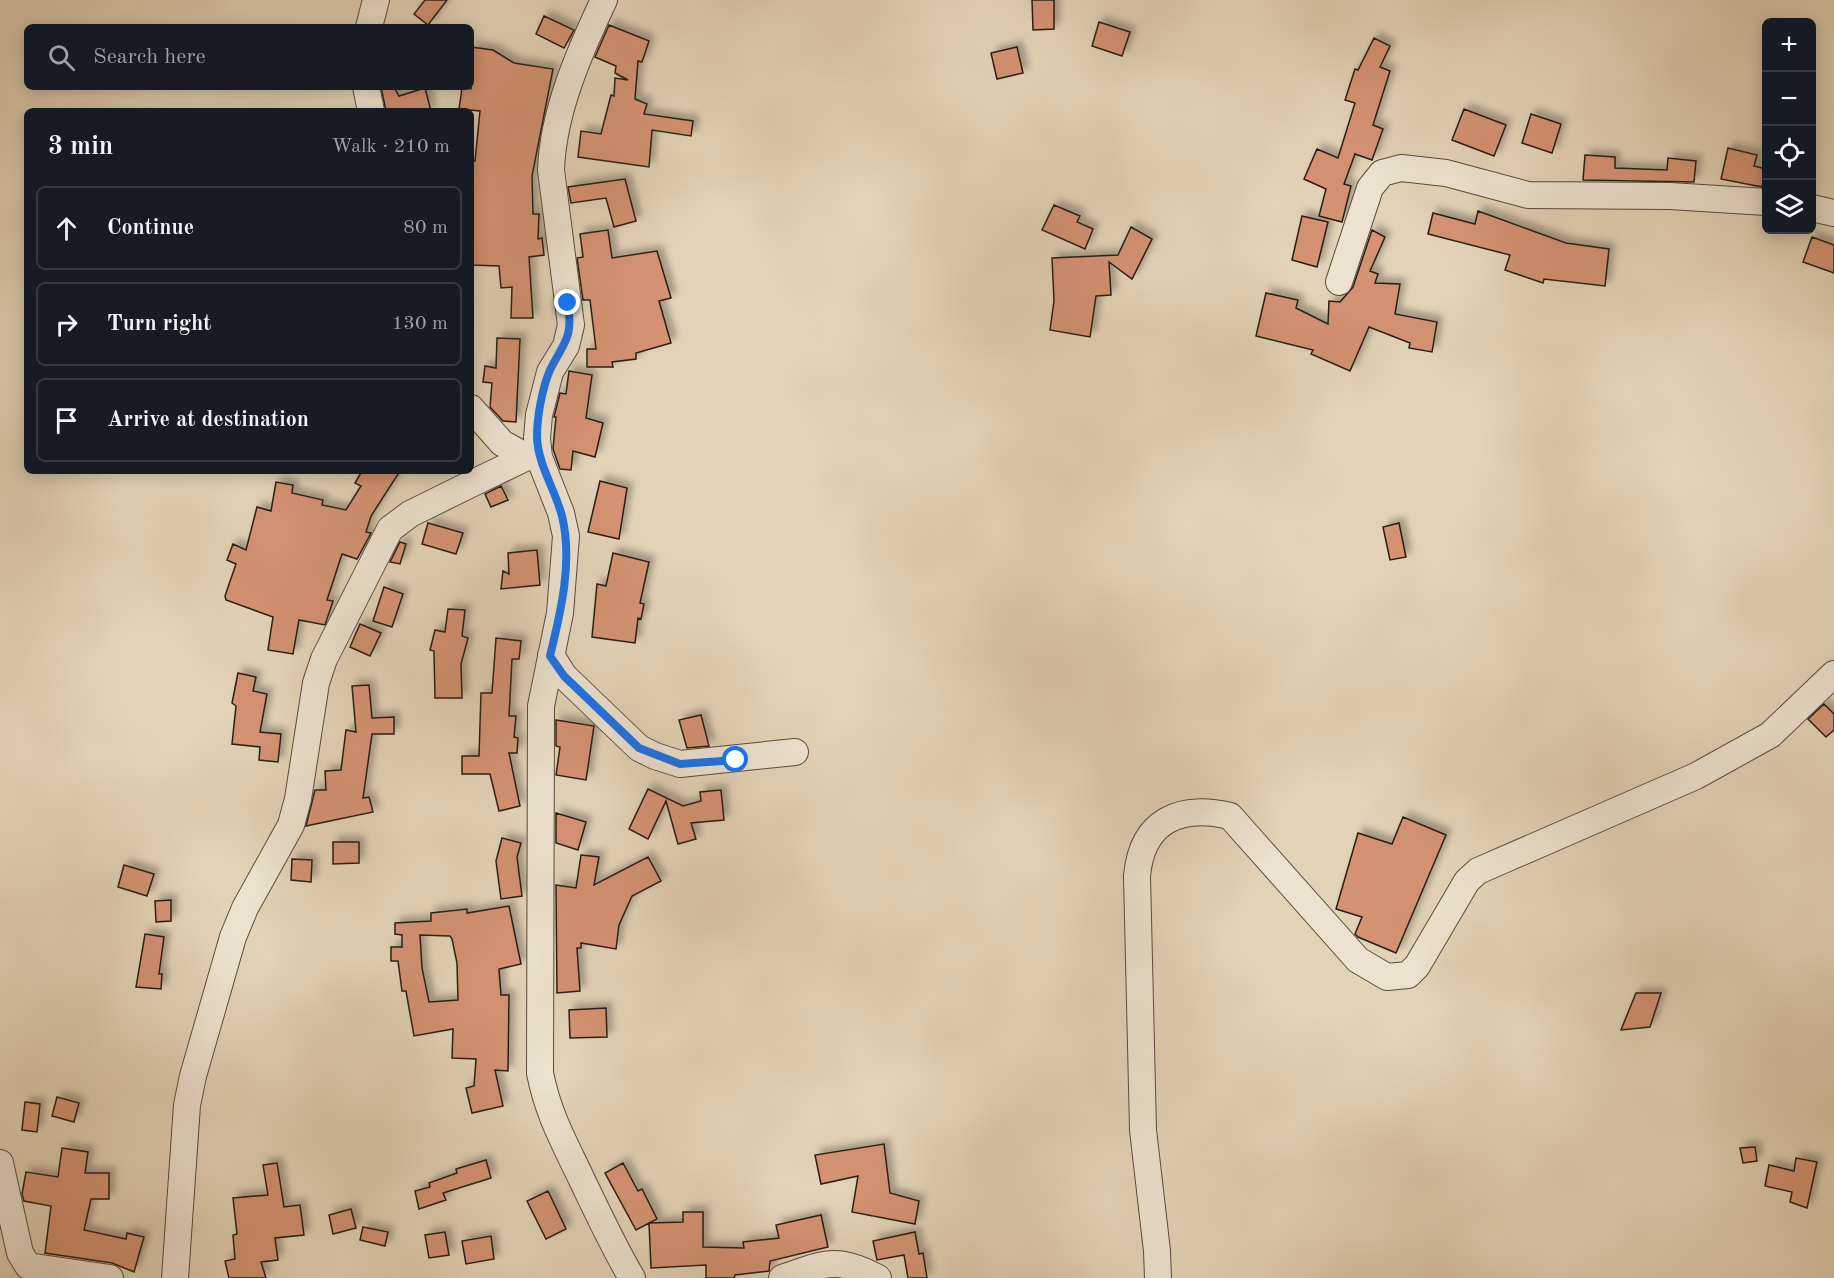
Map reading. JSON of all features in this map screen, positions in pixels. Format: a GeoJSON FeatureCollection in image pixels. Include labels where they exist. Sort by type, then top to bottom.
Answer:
{"type":"FeatureCollection","features":[{"type":"Feature","properties":{"kind":"street"},"geometry":{"type":"LineString","coordinates":[[370,24],[376,0]]}},
{"type":"Feature","properties":{"kind":"street"},"geometry":{"type":"LineString","coordinates":[[604,0],[558,117],[552,145],[551,171],[558,205],[571,325],[566,346],[550,372],[533,457],[561,513],[566,536],[564,583],[541,706],[540,1073],[545,1100],[557,1132],[616,1251],[632,1278]]}},
{"type":"Feature","properties":{"kind":"street"},"geometry":{"type":"LineString","coordinates":[[367,90],[370,108]]}},
{"type":"Feature","properties":{"kind":"street"},"geometry":{"type":"LineString","coordinates":[[1339,282],[1370,188],[1377,177],[1391,168],[1446,173],[1528,195],[1670,196],[1762,202]]}},
{"type":"Feature","properties":{"kind":"street"},"geometry":{"type":"LineString","coordinates":[[1816,209],[1834,213]]}},
{"type":"Feature","properties":{"kind":"street"},"geometry":{"type":"LineString","coordinates":[[474,411],[502,443],[533,457]]}},
{"type":"Feature","properties":{"kind":"street"},"geometry":{"type":"LineString","coordinates":[[175,1278],[187,1105],[193,1076],[233,937],[291,825],[298,799],[316,683],[324,659],[390,529],[410,514],[533,457]]}},
{"type":"Feature","properties":{"kind":"street"},"geometry":{"type":"LineString","coordinates":[[550,656],[564,676],[639,748],[655,756],[680,764],[795,752]]}},
{"type":"Feature","properties":{"kind":"street"},"geometry":{"type":"LineString","coordinates":[[1158,1278],[1143,1130],[1137,876],[1139,856],[1154,829],[1167,819],[1188,815],[1218,813],[1230,816],[1358,960],[1386,977],[1398,978],[1408,975],[1422,960],[1467,881],[1478,871],[1696,776],[1770,735],[1834,674]]}},
{"type":"Feature","properties":{"kind":"street"},"geometry":{"type":"LineString","coordinates":[[0,1162],[20,1253],[28,1266],[110,1278]]}},
{"type":"Feature","properties":{"kind":"street"},"geometry":{"type":"LineString","coordinates":[[782,1278],[830,1262],[862,1269],[878,1278]]}},
{"type":"Feature","properties":{"kind":"building"},"geometry":{"type":"Polygon","coordinates":[[[425,0],[447,0],[429,24],[414,14],[425,0]]]}},
{"type":"Feature","properties":{"kind":"building"},"geometry":{"type":"Polygon","coordinates":[[[1032,0],[1054,0],[1054,29],[1033,30],[1032,0]]]}},
{"type":"Feature","properties":{"kind":"building"},"geometry":{"type":"Polygon","coordinates":[[[544,16],[574,30],[564,48],[536,34],[544,16]]]}},
{"type":"Feature","properties":{"kind":"building"},"geometry":{"type":"Polygon","coordinates":[[[1099,22],[1130,32],[1122,56],[1092,46],[1099,22]]]}},
{"type":"Feature","properties":{"kind":"building"},"geometry":{"type":"Polygon","coordinates":[[[609,25],[649,41],[642,62],[638,61],[635,99],[647,104],[644,114],[693,121],[691,136],[652,130],[649,167],[578,157],[581,131],[601,134],[611,95],[614,96],[615,78],[628,80],[615,73],[616,66],[595,57],[609,25]]]}},
{"type":"Feature","properties":{"kind":"building"},"geometry":{"type":"Polygon","coordinates":[[[1374,38],[1390,46],[1380,67],[1390,71],[1373,125],[1383,129],[1372,160],[1355,154],[1344,184],[1351,186],[1342,222],[1319,216],[1326,189],[1304,179],[1317,149],[1338,158],[1355,103],[1345,100],[1355,69],[1358,70],[1374,38]]]}},
{"type":"Feature","properties":{"kind":"building"},"geometry":{"type":"Polygon","coordinates":[[[474,47],[493,50],[514,63],[553,69],[532,176],[533,214],[539,214],[538,239],[542,238],[544,255],[529,257],[533,318],[511,318],[512,287],[501,288],[499,266],[474,265],[474,161],[480,111],[474,110],[474,108],[459,108],[462,90],[474,90],[474,47]]]}},
{"type":"Feature","properties":{"kind":"building"},"geometry":{"type":"Polygon","coordinates":[[[1017,47],[1023,73],[997,79],[991,53],[1017,47]]]}},
{"type":"Feature","properties":{"kind":"building"},"geometry":{"type":"Polygon","coordinates":[[[382,90],[396,90],[399,96],[426,90],[430,108],[385,108],[382,90]]]}},
{"type":"Feature","properties":{"kind":"building"},"geometry":{"type":"Polygon","coordinates":[[[1464,109],[1506,125],[1494,156],[1452,140],[1464,109]]]}},
{"type":"Feature","properties":{"kind":"building"},"geometry":{"type":"Polygon","coordinates":[[[1531,114],[1561,124],[1552,153],[1522,143],[1531,114]]]}},
{"type":"Feature","properties":{"kind":"building"},"geometry":{"type":"Polygon","coordinates":[[[1728,148],[1757,155],[1754,166],[1762,168],[1762,187],[1721,179],[1728,148]]]}},
{"type":"Feature","properties":{"kind":"building"},"geometry":{"type":"Polygon","coordinates":[[[1585,155],[1615,157],[1615,168],[1667,170],[1668,158],[1696,161],[1694,182],[1583,180],[1585,155]]]}},
{"type":"Feature","properties":{"kind":"building"},"geometry":{"type":"Polygon","coordinates":[[[625,179],[636,221],[614,227],[606,198],[571,203],[568,187],[625,179]]]}},
{"type":"Feature","properties":{"kind":"building"},"geometry":{"type":"Polygon","coordinates":[[[1054,205],[1080,216],[1077,222],[1093,229],[1085,249],[1042,230],[1054,205]]]}},
{"type":"Feature","properties":{"kind":"building"},"geometry":{"type":"Polygon","coordinates":[[[1478,211],[1566,243],[1609,249],[1605,286],[1544,279],[1543,283],[1505,270],[1510,255],[1428,234],[1433,213],[1475,224],[1478,211]]]}},
{"type":"Feature","properties":{"kind":"building"},"geometry":{"type":"Polygon","coordinates":[[[1302,216],[1328,222],[1317,267],[1292,260],[1302,216]]]}},
{"type":"Feature","properties":{"kind":"building"},"geometry":{"type":"Polygon","coordinates":[[[1131,227],[1152,239],[1132,279],[1109,262],[1111,295],[1096,296],[1090,337],[1050,330],[1054,301],[1052,258],[1118,255],[1131,227]]]}},
{"type":"Feature","properties":{"kind":"building"},"geometry":{"type":"Polygon","coordinates":[[[608,230],[612,258],[657,251],[671,298],[659,301],[671,343],[636,353],[636,359],[612,362],[613,367],[587,367],[587,349],[596,349],[590,300],[583,300],[577,258],[583,257],[580,234],[608,230]]]}},
{"type":"Feature","properties":{"kind":"building"},"geometry":{"type":"Polygon","coordinates":[[[1372,230],[1385,237],[1370,271],[1378,274],[1375,283],[1400,284],[1395,314],[1437,322],[1432,352],[1409,348],[1410,343],[1369,327],[1350,371],[1311,354],[1313,350],[1256,336],[1266,293],[1298,300],[1296,308],[1328,324],[1329,301],[1340,302],[1353,287],[1372,230]]]}},
{"type":"Feature","properties":{"kind":"building"},"geometry":{"type":"Polygon","coordinates":[[[1812,237],[1834,245],[1834,273],[1803,262],[1812,237]]]}},
{"type":"Feature","properties":{"kind":"building"},"geometry":{"type":"Polygon","coordinates":[[[497,338],[520,339],[516,422],[503,421],[490,407],[492,383],[483,382],[485,366],[496,368],[497,338]]]}},
{"type":"Feature","properties":{"kind":"building"},"geometry":{"type":"Polygon","coordinates":[[[569,371],[592,375],[586,418],[603,423],[595,457],[573,451],[571,470],[560,469],[553,449],[556,417],[554,417],[560,393],[566,394],[569,371]]]}},
{"type":"Feature","properties":{"kind":"building"},"geometry":{"type":"Polygon","coordinates":[[[360,474],[398,474],[371,516],[366,532],[371,533],[357,559],[342,554],[327,600],[333,601],[325,625],[299,620],[293,654],[268,650],[273,617],[226,600],[225,596],[236,564],[227,560],[233,544],[246,550],[257,507],[271,511],[276,482],[293,485],[292,493],[323,500],[322,505],[346,510],[361,486],[355,483],[360,474]]]}},
{"type":"Feature","properties":{"kind":"building"},"geometry":{"type":"Polygon","coordinates":[[[600,481],[627,488],[619,539],[588,532],[600,481]]]}},
{"type":"Feature","properties":{"kind":"building"},"geometry":{"type":"Polygon","coordinates":[[[501,486],[508,500],[491,507],[485,494],[501,486]]]}},
{"type":"Feature","properties":{"kind":"building"},"geometry":{"type":"Polygon","coordinates":[[[428,523],[463,533],[456,554],[422,544],[428,523]]]}},
{"type":"Feature","properties":{"kind":"building"},"geometry":{"type":"Polygon","coordinates":[[[1399,523],[1406,557],[1390,560],[1383,527],[1399,523]]]}},
{"type":"Feature","properties":{"kind":"building"},"geometry":{"type":"Polygon","coordinates":[[[400,542],[406,544],[400,564],[390,562],[400,542]]]}},
{"type":"Feature","properties":{"kind":"building"},"geometry":{"type":"Polygon","coordinates":[[[537,550],[540,585],[501,589],[503,571],[509,574],[508,553],[537,550]]]}},
{"type":"Feature","properties":{"kind":"building"},"geometry":{"type":"Polygon","coordinates":[[[613,553],[649,562],[640,603],[644,604],[641,619],[638,618],[635,643],[592,637],[597,584],[606,586],[613,553]]]}},
{"type":"Feature","properties":{"kind":"building"},"geometry":{"type":"Polygon","coordinates":[[[384,587],[403,594],[392,627],[373,621],[384,587]]]}},
{"type":"Feature","properties":{"kind":"building"},"geometry":{"type":"Polygon","coordinates":[[[448,609],[465,610],[462,636],[468,638],[461,664],[462,698],[435,698],[434,651],[430,650],[435,630],[445,632],[448,609]]]}},
{"type":"Feature","properties":{"kind":"building"},"geometry":{"type":"Polygon","coordinates":[[[360,624],[381,633],[370,656],[350,647],[360,624]]]}},
{"type":"Feature","properties":{"kind":"building"},"geometry":{"type":"Polygon","coordinates":[[[496,638],[521,641],[519,659],[512,659],[509,716],[516,716],[514,737],[518,738],[517,753],[509,753],[520,806],[499,811],[490,774],[462,774],[462,756],[479,756],[481,693],[492,693],[496,638]]]}},
{"type":"Feature","properties":{"kind":"building"},"geometry":{"type":"Polygon","coordinates":[[[238,673],[256,677],[253,691],[267,694],[260,732],[281,734],[278,762],[259,760],[260,747],[232,744],[236,706],[232,703],[238,673]]]}},
{"type":"Feature","properties":{"kind":"building"},"geometry":{"type":"Polygon","coordinates":[[[369,685],[372,718],[394,717],[394,734],[372,734],[363,798],[369,797],[373,812],[306,826],[315,790],[326,790],[325,771],[341,770],[346,730],[356,732],[352,686],[369,685]]]}},
{"type":"Feature","properties":{"kind":"building"},"geometry":{"type":"Polygon","coordinates":[[[1824,704],[1834,714],[1834,730],[1826,737],[1808,719],[1824,704]]]}},
{"type":"Feature","properties":{"kind":"building"},"geometry":{"type":"Polygon","coordinates":[[[701,715],[709,746],[687,748],[679,720],[701,715]]]}},
{"type":"Feature","properties":{"kind":"building"},"geometry":{"type":"Polygon","coordinates":[[[556,720],[594,726],[586,780],[556,775],[560,747],[556,746],[556,720]]]}},
{"type":"Feature","properties":{"kind":"building"},"geometry":{"type":"Polygon","coordinates":[[[648,789],[683,806],[701,801],[700,792],[721,790],[724,820],[691,823],[696,839],[678,844],[666,801],[648,839],[629,829],[648,789]]]}},
{"type":"Feature","properties":{"kind":"building"},"geometry":{"type":"Polygon","coordinates":[[[556,813],[586,822],[578,850],[556,843],[556,813]]]}},
{"type":"Feature","properties":{"kind":"building"},"geometry":{"type":"Polygon","coordinates":[[[1403,817],[1446,835],[1396,953],[1358,937],[1355,934],[1362,917],[1336,909],[1358,833],[1392,844],[1403,817]]]}},
{"type":"Feature","properties":{"kind":"building"},"geometry":{"type":"Polygon","coordinates":[[[502,838],[521,843],[517,857],[522,896],[501,899],[496,861],[502,838]]]}},
{"type":"Feature","properties":{"kind":"building"},"geometry":{"type":"Polygon","coordinates":[[[333,842],[359,842],[359,863],[333,864],[333,842]]]}},
{"type":"Feature","properties":{"kind":"building"},"geometry":{"type":"Polygon","coordinates":[[[581,855],[599,857],[594,885],[648,857],[661,881],[632,896],[619,925],[616,949],[581,943],[581,948],[577,948],[580,991],[557,993],[556,885],[576,888],[581,855]]]}},
{"type":"Feature","properties":{"kind":"building"},"geometry":{"type":"Polygon","coordinates":[[[292,859],[312,860],[311,882],[291,880],[292,859]]]}},
{"type":"Feature","properties":{"kind":"building"},"geometry":{"type":"Polygon","coordinates":[[[124,865],[154,874],[147,896],[118,887],[124,865]]]}},
{"type":"Feature","properties":{"kind":"building"},"geometry":{"type":"Polygon","coordinates":[[[171,900],[171,921],[156,922],[155,901],[171,900]]]}},
{"type":"Feature","properties":{"kind":"building"},"geometry":{"type":"Polygon","coordinates":[[[509,906],[521,964],[499,969],[501,995],[509,995],[508,1071],[495,1070],[503,1106],[472,1113],[466,1088],[474,1086],[476,1059],[452,1058],[453,1029],[414,1036],[406,991],[402,991],[398,961],[391,961],[391,947],[402,947],[402,935],[395,934],[395,923],[431,921],[431,913],[467,909],[467,913],[509,906]],[[420,935],[422,968],[429,1002],[458,1000],[457,963],[450,936],[420,935]]]}},
{"type":"Feature","properties":{"kind":"building"},"geometry":{"type":"Polygon","coordinates":[[[145,934],[164,937],[159,974],[162,974],[161,989],[136,987],[145,934]]]}},
{"type":"Feature","properties":{"kind":"building"},"geometry":{"type":"Polygon","coordinates":[[[1636,993],[1661,993],[1650,1027],[1621,1030],[1636,993]]]}},
{"type":"Feature","properties":{"kind":"building"},"geometry":{"type":"Polygon","coordinates":[[[606,1008],[607,1037],[570,1038],[569,1010],[606,1008]]]}},
{"type":"Feature","properties":{"kind":"building"},"geometry":{"type":"Polygon","coordinates":[[[57,1097],[79,1103],[74,1122],[52,1116],[57,1097]]]}},
{"type":"Feature","properties":{"kind":"building"},"geometry":{"type":"Polygon","coordinates":[[[25,1102],[40,1104],[37,1132],[22,1130],[25,1102]]]}},
{"type":"Feature","properties":{"kind":"building"},"geometry":{"type":"Polygon","coordinates":[[[884,1144],[890,1193],[919,1201],[915,1224],[852,1212],[858,1176],[821,1184],[815,1155],[884,1144]]]}},
{"type":"Feature","properties":{"kind":"building"},"geometry":{"type":"Polygon","coordinates":[[[1755,1147],[1757,1161],[1743,1163],[1740,1148],[1755,1147]]]}},
{"type":"Feature","properties":{"kind":"building"},"geometry":{"type":"Polygon","coordinates":[[[62,1148],[88,1152],[85,1173],[109,1173],[109,1199],[91,1199],[84,1230],[126,1239],[127,1233],[144,1237],[134,1272],[112,1263],[45,1253],[51,1206],[24,1201],[22,1194],[26,1172],[58,1177],[62,1148]]]}},
{"type":"Feature","properties":{"kind":"building"},"geometry":{"type":"Polygon","coordinates":[[[1796,1158],[1817,1162],[1807,1208],[1790,1202],[1792,1192],[1765,1186],[1769,1165],[1794,1171],[1796,1158]]]}},
{"type":"Feature","properties":{"kind":"building"},"geometry":{"type":"Polygon","coordinates":[[[486,1160],[491,1178],[443,1193],[446,1200],[419,1209],[415,1191],[430,1187],[429,1183],[457,1173],[456,1169],[486,1160]]]}},
{"type":"Feature","properties":{"kind":"building"},"geometry":{"type":"Polygon","coordinates":[[[277,1163],[284,1207],[300,1205],[304,1235],[275,1238],[278,1260],[261,1262],[266,1278],[229,1278],[225,1261],[235,1259],[233,1235],[237,1234],[233,1198],[268,1195],[263,1165],[277,1163]]]}},
{"type":"Feature","properties":{"kind":"building"},"geometry":{"type":"Polygon","coordinates":[[[623,1163],[638,1191],[642,1189],[657,1219],[636,1230],[605,1173],[623,1163]]]}},
{"type":"Feature","properties":{"kind":"building"},"geometry":{"type":"Polygon","coordinates":[[[548,1191],[566,1229],[546,1239],[527,1201],[548,1191]]]}},
{"type":"Feature","properties":{"kind":"building"},"geometry":{"type":"Polygon","coordinates":[[[351,1209],[356,1228],[333,1234],[329,1215],[351,1209]]]}},
{"type":"Feature","properties":{"kind":"building"},"geometry":{"type":"Polygon","coordinates":[[[683,1212],[703,1212],[703,1247],[744,1248],[743,1242],[779,1238],[776,1225],[821,1215],[828,1247],[770,1261],[769,1271],[735,1275],[734,1278],[706,1278],[706,1265],[651,1268],[649,1223],[683,1222],[683,1212]]]}},
{"type":"Feature","properties":{"kind":"building"},"geometry":{"type":"Polygon","coordinates":[[[363,1227],[388,1232],[385,1246],[360,1240],[363,1227]]]}},
{"type":"Feature","properties":{"kind":"building"},"geometry":{"type":"Polygon","coordinates":[[[445,1232],[449,1255],[429,1258],[425,1235],[445,1232]]]}},
{"type":"Feature","properties":{"kind":"building"},"geometry":{"type":"Polygon","coordinates":[[[915,1232],[919,1254],[923,1253],[927,1278],[908,1278],[904,1255],[877,1260],[873,1241],[915,1232]]]}},
{"type":"Feature","properties":{"kind":"building"},"geometry":{"type":"Polygon","coordinates":[[[491,1236],[494,1259],[466,1264],[462,1241],[491,1236]]]}},
{"type":"Feature","properties":{"kind":"route"},"geometry":{"type":"LineString","coordinates":[[568,303],[571,325],[566,346],[550,372],[539,415],[537,438],[539,457],[561,513],[566,536],[560,613],[550,656],[564,676],[639,748],[680,764],[736,760]]}}]}
